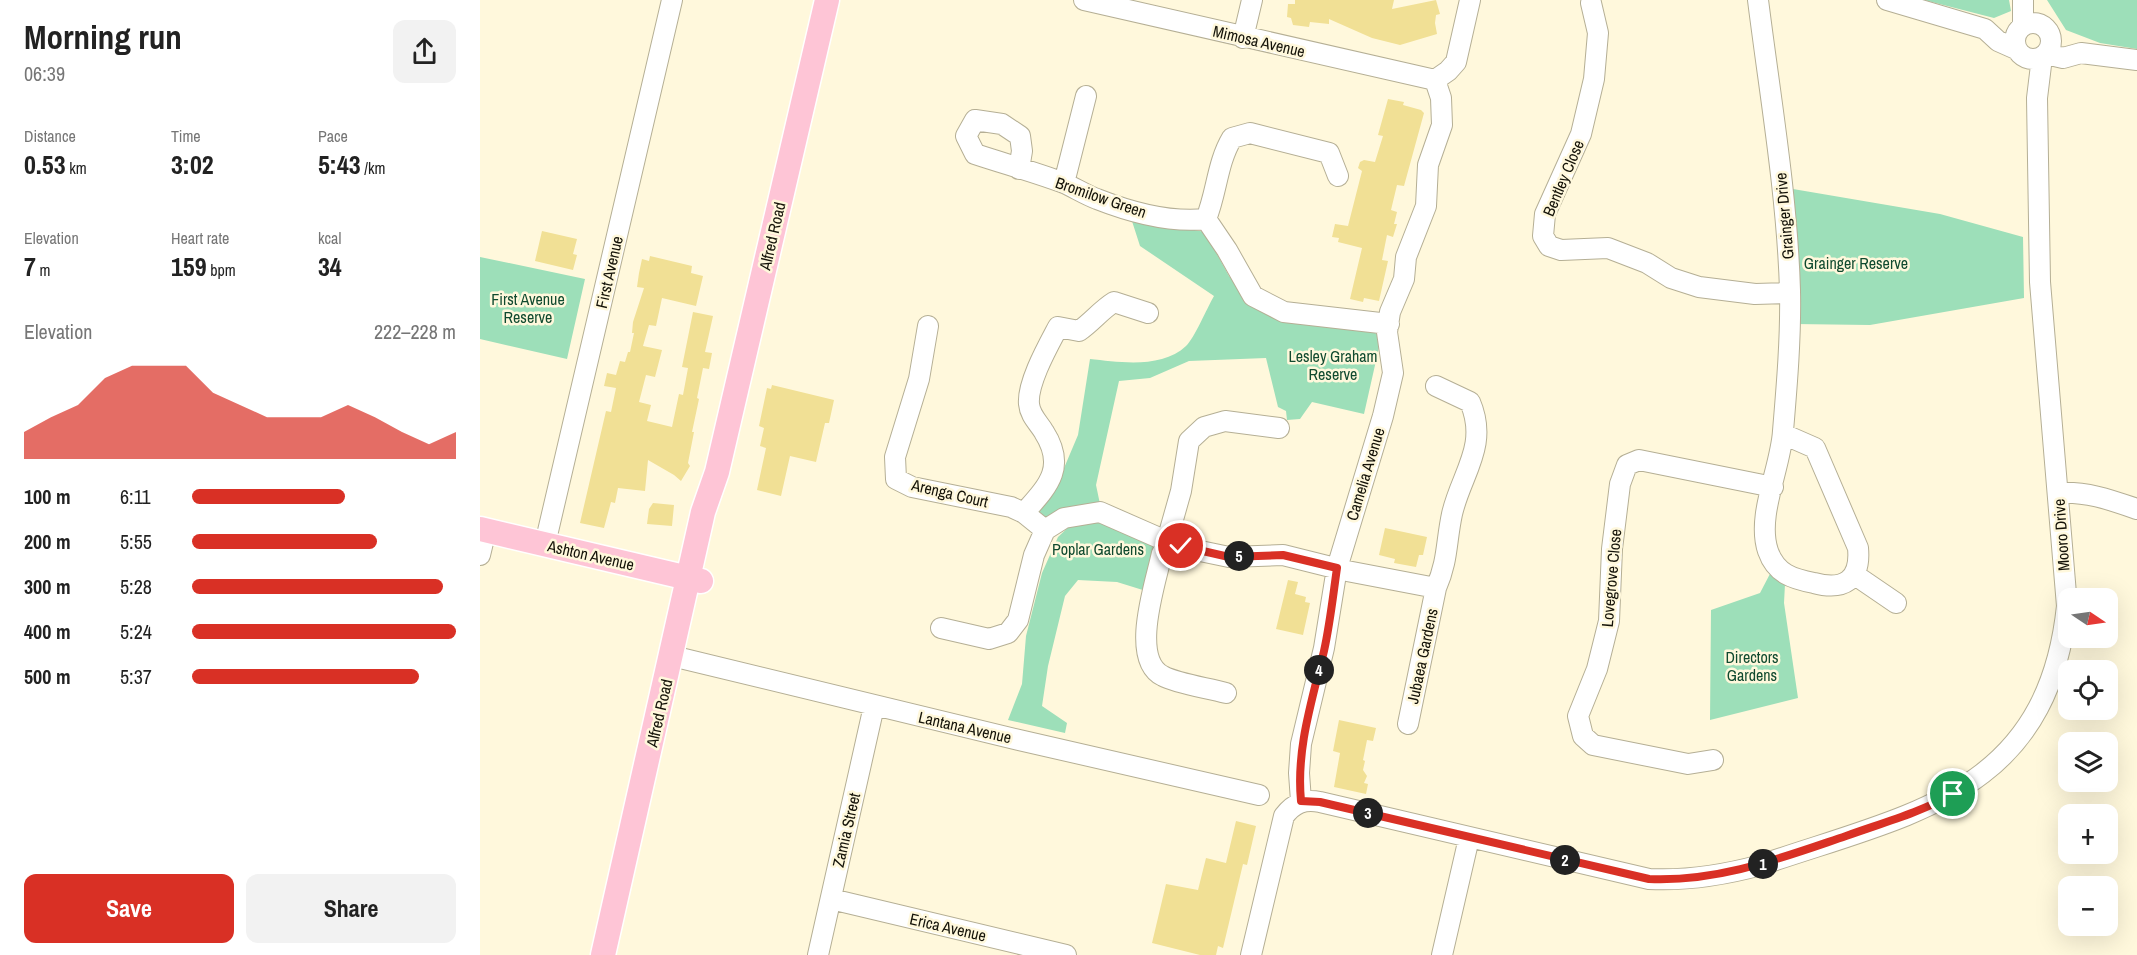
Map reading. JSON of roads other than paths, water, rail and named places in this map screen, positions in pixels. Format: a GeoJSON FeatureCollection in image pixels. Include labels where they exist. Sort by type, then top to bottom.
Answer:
{"type":"FeatureCollection","features":[{"type":"Feature","properties":{"kind":"main road","name":"Alfred Road"},"geometry":{"type":"LineString","coordinates":[[614,955],[695,579],[716,515],[717,472],[827,0]]}},
{"type":"Feature","properties":{"kind":"main road","name":"Ashton Avenue"},"geometry":{"type":"LineString","coordinates":[[483,529],[695,579]]}},
{"type":"Feature","properties":{"kind":"main road","name":"Alfred Road"},"geometry":{"type":"LineString","coordinates":[[603,955],[678,657]]}},
{"type":"Feature","properties":{"kind":"street","name":"First Avenue"},"geometry":{"type":"LineString","coordinates":[[546,544],[672,0]]}},
{"type":"Feature","properties":{"kind":"street","name":"Mimosa Avenue"},"geometry":{"type":"LineString","coordinates":[[1084,0],[1435,80]]}},
{"type":"Feature","properties":{"kind":"street"},"geometry":{"type":"LineString","coordinates":[[1243,38],[1252,0]]}},
{"type":"Feature","properties":{"kind":"street"},"geometry":{"type":"LineString","coordinates":[[1435,80],[1448,72],[1456,62],[1470,0]]}},
{"type":"Feature","properties":{"kind":"street","name":"Grainger Drive"},"geometry":{"type":"LineString","coordinates":[[1758,0],[1781,176],[1790,293],[1783,434],[1764,522],[1768,551],[1782,572],[1789,578],[1826,586],[1847,582],[1855,575]]}},
{"type":"Feature","properties":{"kind":"street"},"geometry":{"type":"LineString","coordinates":[[1887,0],[1985,29],[1998,40],[2031,60],[2044,56],[2063,58],[2081,52],[2137,60]]}},
{"type":"Feature","properties":{"kind":"street","name":"Mooro Drive"},"geometry":{"type":"LineString","coordinates":[[1301,801],[1320,802],[1649,879],[1687,879],[1734,872],[1761,865],[1913,813],[1953,794],[1996,764],[2034,717],[2056,667],[2067,606],[2040,282],[2037,98],[2044,56],[2051,44],[2033,28],[2023,0]]}},
{"type":"Feature","properties":{"kind":"street","name":"Mooro Drive"},"geometry":{"type":"LineString","coordinates":[[2032,0],[2038,10],[2033,28],[2015,39],[2037,98]]}},
{"type":"Feature","properties":{"kind":"street","name":"Bentley Close"},"geometry":{"type":"LineString","coordinates":[[1591,3],[1598,33],[1594,79],[1581,134],[1545,214],[1542,236],[1549,246],[1561,250],[1608,248],[1647,262],[1671,278],[1699,287],[1755,294],[1790,293]]}},
{"type":"Feature","properties":{"kind":"street"},"geometry":{"type":"LineString","coordinates":[[1985,29],[2000,26],[2033,28],[2068,42],[2081,52]]}},
{"type":"Feature","properties":{"kind":"street","name":"Camelia Avenue"},"geometry":{"type":"LineString","coordinates":[[1301,801],[1299,773],[1301,744],[1324,648],[1337,568],[1383,416],[1393,374],[1388,332],[1390,312],[1404,279],[1406,256],[1426,206],[1428,165],[1442,125],[1441,98],[1435,80]]}},
{"type":"Feature","properties":{"kind":"street"},"geometry":{"type":"LineString","coordinates":[[1064,183],[1086,96]]}},
{"type":"Feature","properties":{"kind":"street"},"geometry":{"type":"LineString","coordinates":[[1338,176],[1329,153],[1250,133],[1232,138],[1224,152],[1206,219],[1253,296],[1284,312],[1389,324]]}},
{"type":"Feature","properties":{"kind":"street","name":"Bromilow Green"},"geometry":{"type":"LineString","coordinates":[[1019,169],[1064,183],[1097,199],[1148,215],[1189,221],[1206,219]]}},
{"type":"Feature","properties":{"kind":"street"},"geometry":{"type":"LineString","coordinates":[[1024,513],[1050,483],[1054,463],[1051,446],[1034,419],[1029,404],[1037,370],[1058,327],[1079,330],[1093,322],[1104,309],[1114,302],[1148,313]]}},
{"type":"Feature","properties":{"kind":"street","name":"Arenga Court"},"geometry":{"type":"LineString","coordinates":[[928,326],[919,380],[895,458],[896,479],[912,486],[1011,507],[1024,513],[1045,530]]}},
{"type":"Feature","properties":{"kind":"street","name":"Jubaea Gardens"},"geometry":{"type":"LineString","coordinates":[[1408,724],[1436,588],[1445,567],[1452,513],[1475,452],[1476,417],[1470,402],[1436,386]]}},
{"type":"Feature","properties":{"kind":"street"},"geometry":{"type":"LineString","coordinates":[[1226,693],[1161,676],[1147,659],[1145,637],[1163,540],[1181,491],[1189,441],[1204,427],[1225,421],[1279,428]]}},
{"type":"Feature","properties":{"kind":"street"},"geometry":{"type":"LineString","coordinates":[[1783,434],[1815,448],[1858,548],[1860,564],[1855,575],[1896,603]]}},
{"type":"Feature","properties":{"kind":"street","name":"Lovegrove Close"},"geometry":{"type":"LineString","coordinates":[[1713,760],[1688,764],[1593,745],[1583,736],[1578,716],[1597,669],[1610,621],[1612,549],[1620,484],[1628,465],[1639,460],[1773,487]]}},
{"type":"Feature","properties":{"kind":"street"},"geometry":{"type":"LineString","coordinates":[[2058,493],[2073,492],[2093,495],[2137,509]]}},
{"type":"Feature","properties":{"kind":"street"},"geometry":{"type":"LineString","coordinates":[[941,628],[989,639],[1008,633],[1018,620],[1035,555],[1045,530],[1064,518],[1100,512],[1163,540]]}},
{"type":"Feature","properties":{"kind":"street"},"geometry":{"type":"LineString","coordinates":[[480,555],[483,529]]}},
{"type":"Feature","properties":{"kind":"street","name":"Jubaea Gardens"},"geometry":{"type":"LineString","coordinates":[[1163,540],[1175,553],[1181,546],[1229,557],[1283,555],[1436,588]]}},
{"type":"Feature","properties":{"kind":"street","name":"Lantana Avenue"},"geometry":{"type":"LineString","coordinates":[[678,657],[874,706],[1259,795]]}},
{"type":"Feature","properties":{"kind":"street","name":"Zamia Street"},"geometry":{"type":"LineString","coordinates":[[818,955],[874,706]]}},
{"type":"Feature","properties":{"kind":"street"},"geometry":{"type":"LineString","coordinates":[[1251,955],[1284,816],[1290,808],[1301,801]]}},
{"type":"Feature","properties":{"kind":"street"},"geometry":{"type":"LineString","coordinates":[[1442,955],[1469,838]]}},
{"type":"Feature","properties":{"kind":"street","name":"Erica Avenue"},"geometry":{"type":"LineString","coordinates":[[831,899],[1066,955]]}},
{"type":"Feature","properties":{"kind":"park label","name":"Grainger Reserve"},"geometry":{"type":"Point","coordinates":[1856,263]}},
{"type":"Feature","properties":{"kind":"park label","name":"First Avenue Reserve"},"geometry":{"type":"Point","coordinates":[528,308]}},
{"type":"Feature","properties":{"kind":"park label","name":"Lesley Graham Reserve"},"geometry":{"type":"Point","coordinates":[1333,365]}},
{"type":"Feature","properties":{"kind":"park label","name":"Poplar Gardens"},"geometry":{"type":"Point","coordinates":[1098,549]}},
{"type":"Feature","properties":{"kind":"park label","name":"Directors Gardens"},"geometry":{"type":"Point","coordinates":[1752,666]}}]}
